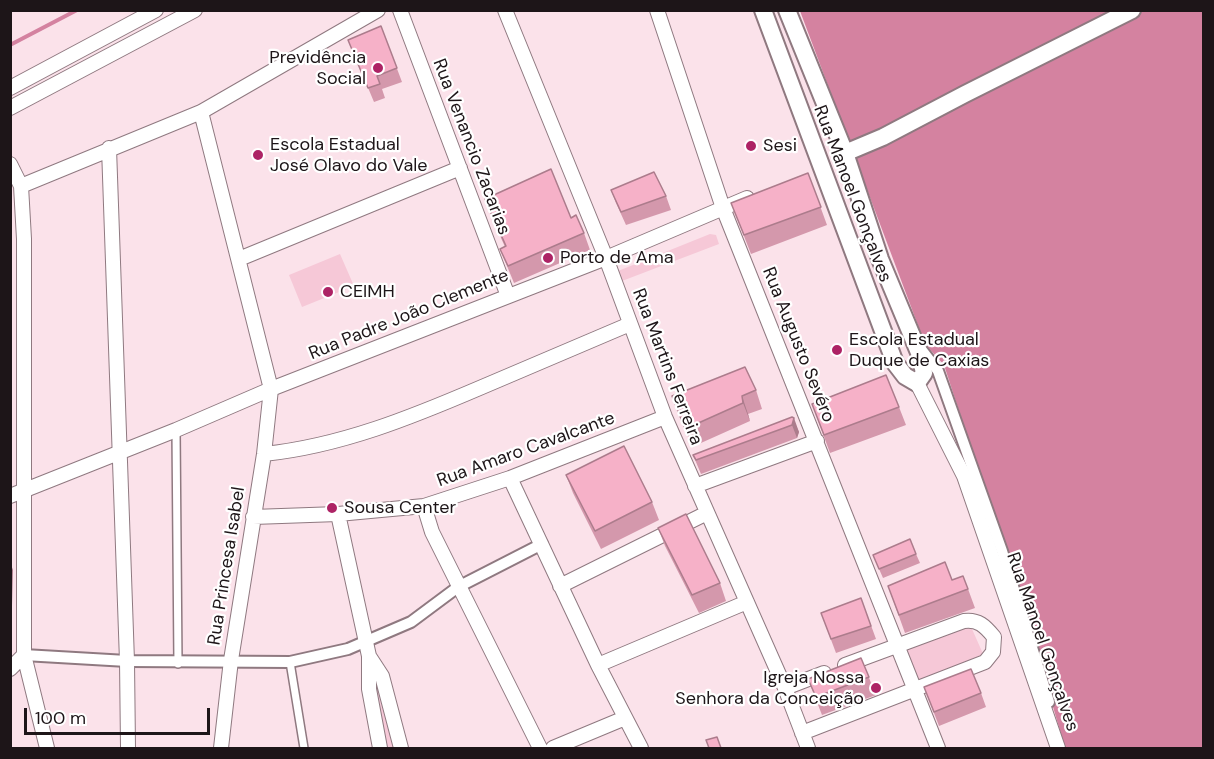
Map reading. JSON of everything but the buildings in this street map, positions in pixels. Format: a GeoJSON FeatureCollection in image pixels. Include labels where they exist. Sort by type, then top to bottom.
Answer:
{"type":"FeatureCollection","features":[{"type":"Feature","properties":{"kind":"street"},"geometry":{"type":"LineString","coordinates":[[10,88],[156,10]]}},
{"type":"Feature","properties":{"kind":"street"},"geometry":{"type":"LineString","coordinates":[[10,108],[195,10]]}},
{"type":"Feature","properties":{"kind":"street"},"geometry":{"type":"LineString","coordinates":[[21,186],[201,112],[378,10]]}},
{"type":"Feature","properties":{"kind":"street","name":"Rua Venancio Zacarias"},"geometry":{"type":"LineString","coordinates":[[400,10],[508,296]]}},
{"type":"Feature","properties":{"kind":"street","name":"Rua Martins Ferreira"},"geometry":{"type":"LineString","coordinates":[[506,10],[606,258],[665,417],[691,462],[695,486],[785,688],[808,748]]}},
{"type":"Feature","properties":{"kind":"street","name":"Rua Augusto Sevéro"},"geometry":{"type":"LineString","coordinates":[[657,10],[723,208],[802,420],[817,441],[938,748]]}},
{"type":"Feature","properties":{"kind":"street","name":"Rua Manoel Gonçalves"},"geometry":{"type":"LineString","coordinates":[[763,10],[786,72],[816,171],[895,363],[905,376],[917,383],[964,476],[1058,748]]}},
{"type":"Feature","properties":{"kind":"street","name":"Rua Manoel Gonçalves"},"geometry":{"type":"LineString","coordinates":[[787,10],[848,151],[880,259],[920,356],[924,373],[917,383]]}},
{"type":"Feature","properties":{"kind":"street"},"geometry":{"type":"LineString","coordinates":[[848,151],[883,137],[1132,10]]}},
{"type":"Feature","properties":{"kind":"street"},"geometry":{"type":"LineString","coordinates":[[786,72],[810,66]]}},
{"type":"Feature","properties":{"kind":"street","name":"Rua Princesa Isabel"},"geometry":{"type":"LineString","coordinates":[[201,112],[270,389],[264,454],[231,660],[221,748]]}},
{"type":"Feature","properties":{"kind":"street"},"geometry":{"type":"LineString","coordinates":[[109,148],[128,748]]}},
{"type":"Feature","properties":{"kind":"street"},"geometry":{"type":"LineString","coordinates":[[10,164],[21,186],[24,238],[24,490],[17,656],[47,748]]}},
{"type":"Feature","properties":{"kind":"street"},"geometry":{"type":"LineString","coordinates":[[239,259],[460,168]]}},
{"type":"Feature","properties":{"kind":"street","name":"Rua Padre João Clemente"},"geometry":{"type":"LineString","coordinates":[[10,496],[176,430],[270,389],[606,258],[756,195]]}},
{"type":"Feature","properties":{"kind":"street"},"geometry":{"type":"LineString","coordinates":[[860,196],[867,204],[923,353],[938,371],[1006,561],[1063,748]]}},
{"type":"Feature","properties":{"kind":"street"},"geometry":{"type":"LineString","coordinates":[[264,454],[310,447],[380,428],[630,324]]}},
{"type":"Feature","properties":{"kind":"street","name":"Rua Amaro Cavalcante"},"geometry":{"type":"LineString","coordinates":[[253,517],[338,514],[424,506],[510,478],[665,417]]}},
{"type":"Feature","properties":{"kind":"street"},"geometry":{"type":"LineString","coordinates":[[695,486],[817,441]]}},
{"type":"Feature","properties":{"kind":"street"},"geometry":{"type":"LineString","coordinates":[[510,478],[598,665],[641,748]]}},
{"type":"Feature","properties":{"kind":"street"},"geometry":{"type":"LineString","coordinates":[[424,506],[432,532],[458,587],[540,748]]}},
{"type":"Feature","properties":{"kind":"street"},"geometry":{"type":"LineString","coordinates":[[560,586],[707,513]]}},
{"type":"Feature","properties":{"kind":"street"},"geometry":{"type":"LineString","coordinates":[[338,514],[368,649],[369,689],[380,748]]}},
{"type":"Feature","properties":{"kind":"street"},"geometry":{"type":"LineString","coordinates":[[17,656],[127,662],[178,663],[231,660],[290,662],[348,649],[368,649],[411,622],[458,587],[542,544]]}},
{"type":"Feature","properties":{"kind":"street"},"geometry":{"type":"LineString","coordinates":[[598,665],[747,602]]}},
{"type":"Feature","properties":{"kind":"street"},"geometry":{"type":"LineString","coordinates":[[785,688],[964,621],[973,620],[987,628],[994,637],[993,652],[985,662],[802,733]]}},
{"type":"Feature","properties":{"kind":"street"},"geometry":{"type":"LineString","coordinates":[[994,637],[1016,629]]}},
{"type":"Feature","properties":{"kind":"street"},"geometry":{"type":"LineString","coordinates":[[368,649],[382,676],[401,748]]}},
{"type":"Feature","properties":{"kind":"street"},"geometry":{"type":"LineString","coordinates":[[10,669],[17,656]]}},
{"type":"Feature","properties":{"kind":"street"},"geometry":{"type":"LineString","coordinates":[[553,748],[625,718]]}},
{"type":"Feature","properties":{"kind":"lane"},"geometry":{"type":"LineString","coordinates":[[176,430],[178,663]]}},
{"type":"Feature","properties":{"kind":"lane"},"geometry":{"type":"LineString","coordinates":[[290,662],[304,748]]}},
{"type":"Feature","properties":{"kind":"shaded area"},"geometry":{"type":"Polygon","coordinates":[[[800,11],[1203,11],[1203,748],[1065,748],[1030,628],[944,365],[925,344],[800,11]]]}},
{"type":"Feature","properties":{"kind":"shaded area"},"geometry":{"type":"Polygon","coordinates":[[[710,234],[716,235],[719,244],[622,281],[618,279],[618,271],[710,234]]]}},
{"type":"Feature","properties":{"kind":"shaded area"},"geometry":{"type":"Polygon","coordinates":[[[340,254],[354,286],[302,307],[289,275],[340,254]]]}},
{"type":"Feature","properties":{"kind":"shaded area"},"geometry":{"type":"Polygon","coordinates":[[[969,626],[984,656],[916,682],[906,649],[969,626]]]}},
{"type":"Feature","properties":{"kind":"shaded area"},"geometry":{"type":"Polygon","coordinates":[[[372,664],[394,748],[384,748],[372,664]]]}},
{"type":"Feature","properties":{"kind":"waterway"},"geometry":{"type":"LineString","coordinates":[[10,45],[77,10]]}},
{"type":"Feature","properties":{"kind":"place","name":"Previdência Social"},"geometry":{"type":"Point","coordinates":[378,68]}},
{"type":"Feature","properties":{"kind":"place","name":"Sesi"},"geometry":{"type":"Point","coordinates":[751,146]}},
{"type":"Feature","properties":{"kind":"place","name":"Escola Estadual José Olavo do Vale"},"geometry":{"type":"Point","coordinates":[258,155]}},
{"type":"Feature","properties":{"kind":"place","name":"Porto de Ama"},"geometry":{"type":"Point","coordinates":[548,258]}},
{"type":"Feature","properties":{"kind":"place","name":"CEIMH"},"geometry":{"type":"Point","coordinates":[328,292]}},
{"type":"Feature","properties":{"kind":"place","name":"Escola Estadual Duque de Caxias"},"geometry":{"type":"Point","coordinates":[837,350]}},
{"type":"Feature","properties":{"kind":"place","name":"Sousa Center"},"geometry":{"type":"Point","coordinates":[332,508]}},
{"type":"Feature","properties":{"kind":"place","name":"Igreja Nossa Senhora da Conceição"},"geometry":{"type":"Point","coordinates":[876,688]}}]}
